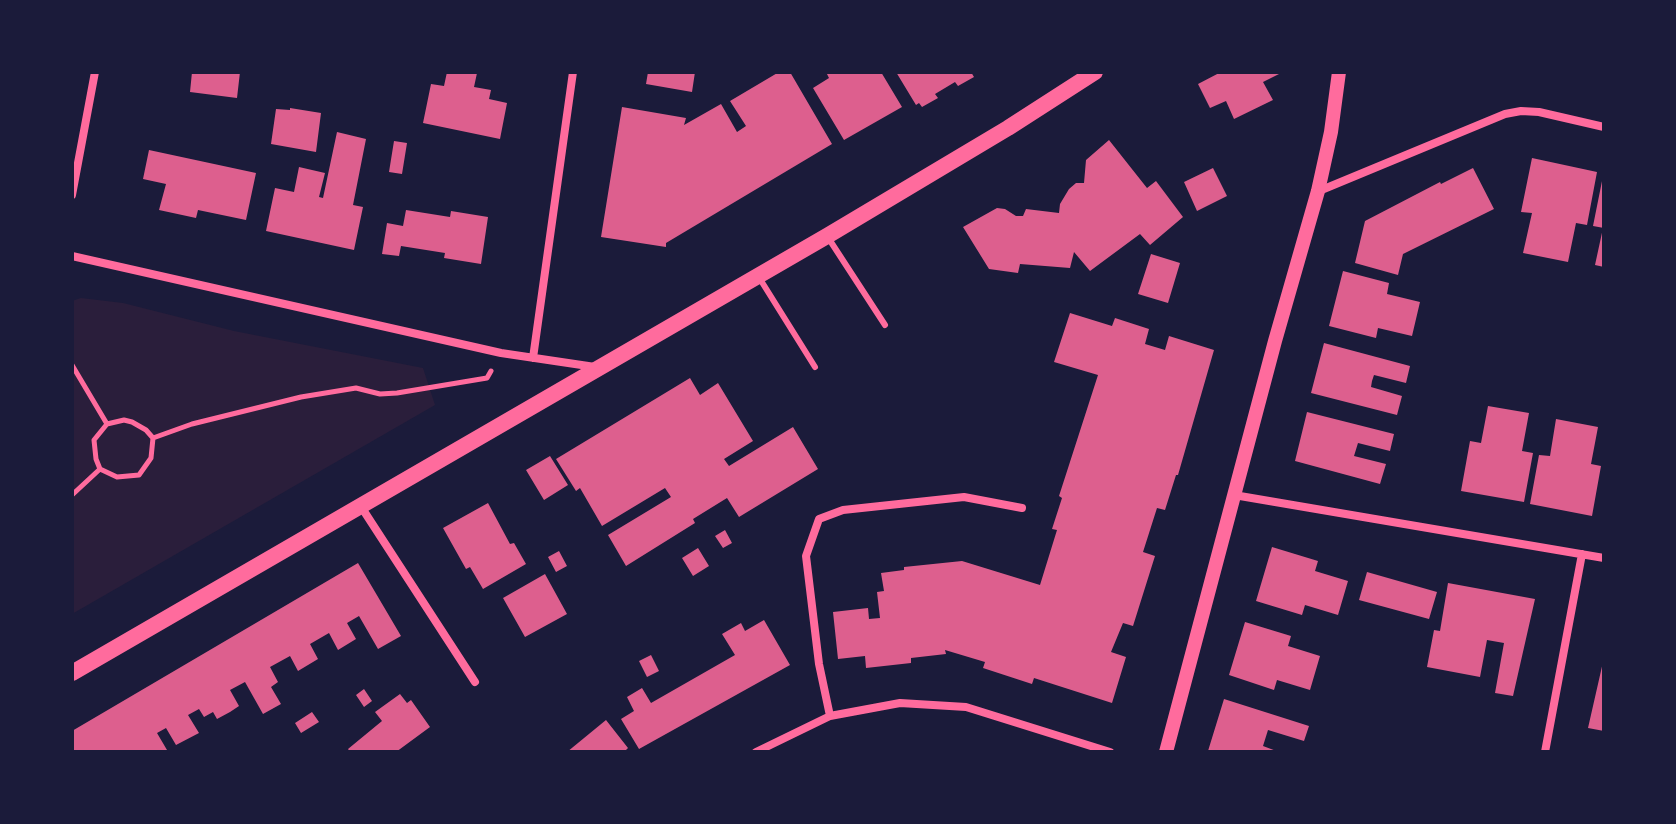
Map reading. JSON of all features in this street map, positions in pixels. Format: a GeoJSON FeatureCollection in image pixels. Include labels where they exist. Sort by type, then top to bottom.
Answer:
{"type":"FeatureCollection","features":[{"type":"Feature","properties":{"kind":"main road"},"geometry":{"type":"LineString","coordinates":[[72,673],[827,236],[1095,72]]}},
{"type":"Feature","properties":{"kind":"street"},"geometry":{"type":"LineString","coordinates":[[72,195],[95,72]]}},
{"type":"Feature","properties":{"kind":"street"},"geometry":{"type":"LineString","coordinates":[[533,358],[573,72]]}},
{"type":"Feature","properties":{"kind":"street"},"geometry":{"type":"LineString","coordinates":[[1166,752],[1318,191],[1331,132],[1339,72]]}},
{"type":"Feature","properties":{"kind":"street"},"geometry":{"type":"LineString","coordinates":[[1318,191],[1505,114],[1539,112],[1604,127]]}},
{"type":"Feature","properties":{"kind":"street"},"geometry":{"type":"LineString","coordinates":[[72,256],[501,353],[599,367]]}},
{"type":"Feature","properties":{"kind":"street"},"geometry":{"type":"LineString","coordinates":[[1234,495],[1604,558]]}},
{"type":"Feature","properties":{"kind":"street"},"geometry":{"type":"LineString","coordinates":[[830,716],[819,664],[806,556],[819,519],[843,510],[964,497],[1022,508]]}},
{"type":"Feature","properties":{"kind":"street"},"geometry":{"type":"LineString","coordinates":[[360,504],[475,682]]}},
{"type":"Feature","properties":{"kind":"street"},"geometry":{"type":"LineString","coordinates":[[1545,752],[1582,554]]}},
{"type":"Feature","properties":{"kind":"street"},"geometry":{"type":"LineString","coordinates":[[756,752],[830,716],[900,703],[966,707],[1110,752]]}},
{"type":"Feature","properties":{"kind":"lane"},"geometry":{"type":"LineString","coordinates":[[827,236],[885,325]]}},
{"type":"Feature","properties":{"kind":"lane"},"geometry":{"type":"LineString","coordinates":[[758,275],[815,367]]}},
{"type":"Feature","properties":{"kind":"path"},"geometry":{"type":"LineString","coordinates":[[153,438],[192,424],[338,390],[361,388],[380,394],[397,393],[487,378],[501,353]]}},
{"type":"Feature","properties":{"kind":"path"},"geometry":{"type":"LineString","coordinates":[[72,365],[107,424]]}},
{"type":"Feature","properties":{"kind":"path"},"geometry":{"type":"LineString","coordinates":[[124,420],[132,422],[153,438],[151,458],[139,475],[117,477],[100,469],[94,440],[107,424],[124,420]]}},
{"type":"Feature","properties":{"kind":"path"},"geometry":{"type":"LineString","coordinates":[[72,495],[100,469]]}},
{"type":"Feature","properties":{"kind":"shaded area"},"geometry":{"type":"Polygon","coordinates":[[[81,298],[123,303],[234,331],[423,368],[435,405],[72,614],[72,301],[81,298]]]}},
{"type":"Feature","properties":{"kind":"building"},"geometry":{"type":"Polygon","coordinates":[[[192,72],[240,72],[237,98],[190,92],[192,72]]]}},
{"type":"Feature","properties":{"kind":"building"},"geometry":{"type":"Polygon","coordinates":[[[447,72],[477,73],[474,87],[491,90],[489,99],[507,103],[500,139],[423,123],[431,84],[444,86],[447,72]]]}},
{"type":"Feature","properties":{"kind":"building"},"geometry":{"type":"Polygon","coordinates":[[[648,72],[695,72],[692,92],[646,84],[648,72]]]}},
{"type":"Feature","properties":{"kind":"building"},"geometry":{"type":"Polygon","coordinates":[[[779,72],[790,72],[832,144],[666,243],[666,247],[601,237],[622,107],[686,118],[684,125],[721,104],[737,132],[746,126],[730,101],[779,72]]]}},
{"type":"Feature","properties":{"kind":"building"},"geometry":{"type":"Polygon","coordinates":[[[826,72],[881,72],[902,107],[844,140],[813,88],[829,78],[826,72]]]}},
{"type":"Feature","properties":{"kind":"building"},"geometry":{"type":"Polygon","coordinates":[[[896,72],[971,72],[974,77],[958,86],[955,82],[935,94],[938,98],[922,107],[919,103],[916,105],[896,72]]]}},
{"type":"Feature","properties":{"kind":"building"},"geometry":{"type":"Polygon","coordinates":[[[1221,72],[1283,72],[1263,82],[1273,100],[1234,119],[1226,101],[1210,108],[1198,84],[1221,72]]]}},
{"type":"Feature","properties":{"kind":"building"},"geometry":{"type":"Polygon","coordinates":[[[276,109],[321,113],[316,152],[271,144],[276,109]]]}},
{"type":"Feature","properties":{"kind":"building"},"geometry":{"type":"Polygon","coordinates":[[[337,132],[366,139],[353,205],[363,207],[354,250],[266,231],[275,188],[294,192],[299,167],[325,173],[319,197],[323,198],[337,132]]]}},
{"type":"Feature","properties":{"kind":"building"},"geometry":{"type":"Polygon","coordinates":[[[1109,140],[1147,188],[1156,181],[1183,217],[1150,245],[1140,234],[1090,271],[1074,252],[1070,268],[1020,264],[1018,273],[989,269],[963,227],[997,208],[1016,216],[1023,216],[1026,209],[1059,213],[1060,204],[1069,189],[1076,183],[1084,183],[1086,160],[1109,140]]]}},
{"type":"Feature","properties":{"kind":"building"},"geometry":{"type":"Polygon","coordinates":[[[394,141],[407,143],[402,174],[389,172],[394,141]]]}},
{"type":"Feature","properties":{"kind":"building"},"geometry":{"type":"Polygon","coordinates":[[[149,150],[256,173],[246,220],[198,210],[196,218],[159,210],[166,184],[143,179],[149,150]]]}},
{"type":"Feature","properties":{"kind":"building"},"geometry":{"type":"Polygon","coordinates":[[[1532,158],[1597,172],[1587,225],[1576,223],[1568,262],[1523,253],[1532,213],[1521,212],[1532,158]]]}},
{"type":"Feature","properties":{"kind":"building"},"geometry":{"type":"Polygon","coordinates":[[[1213,168],[1227,196],[1197,211],[1184,182],[1213,168]]]}},
{"type":"Feature","properties":{"kind":"building"},"geometry":{"type":"Polygon","coordinates":[[[1473,168],[1494,209],[1403,254],[1398,275],[1355,263],[1365,221],[1473,168]]]}},
{"type":"Feature","properties":{"kind":"building"},"geometry":{"type":"Polygon","coordinates":[[[1604,176],[1604,228],[1593,226],[1604,176]]]}},
{"type":"Feature","properties":{"kind":"building"},"geometry":{"type":"Polygon","coordinates":[[[406,210],[450,217],[451,211],[488,217],[481,264],[444,258],[445,253],[401,246],[399,256],[382,254],[387,223],[403,226],[406,210]]]}},
{"type":"Feature","properties":{"kind":"building"},"geometry":{"type":"Polygon","coordinates":[[[1604,228],[1604,267],[1595,265],[1604,228]]]}},
{"type":"Feature","properties":{"kind":"building"},"geometry":{"type":"Polygon","coordinates":[[[1151,254],[1180,263],[1168,303],[1138,294],[1151,254]]]}},
{"type":"Feature","properties":{"kind":"building"},"geometry":{"type":"Polygon","coordinates":[[[1343,271],[1389,283],[1387,294],[1420,302],[1412,336],[1378,328],[1376,338],[1329,326],[1343,271]]]}},
{"type":"Feature","properties":{"kind":"building"},"geometry":{"type":"Polygon","coordinates":[[[1070,313],[1112,326],[1115,318],[1149,329],[1145,344],[1165,350],[1169,336],[1214,350],[1178,475],[1165,510],[1157,508],[1143,552],[1155,556],[1133,626],[1123,623],[1111,652],[1126,657],[1112,703],[1034,678],[1032,684],[983,668],[985,662],[945,650],[946,654],[911,658],[911,663],[866,668],[865,656],[838,659],[833,612],[868,608],[869,619],[880,618],[877,592],[884,591],[881,573],[904,570],[904,567],[962,561],[1040,585],[1057,530],[1052,529],[1062,498],[1059,496],[1098,375],[1054,362],[1070,313]]]}},
{"type":"Feature","properties":{"kind":"building"},"geometry":{"type":"Polygon","coordinates":[[[1324,343],[1410,366],[1406,383],[1374,375],[1372,381],[1371,387],[1402,396],[1397,415],[1311,393],[1324,343]]]}},
{"type":"Feature","properties":{"kind":"building"},"geometry":{"type":"Polygon","coordinates":[[[690,378],[700,395],[718,383],[753,441],[724,459],[729,466],[793,427],[818,469],[739,517],[727,498],[693,519],[695,523],[626,566],[608,535],[671,497],[665,488],[602,526],[580,488],[576,491],[556,459],[690,378]]]}},
{"type":"Feature","properties":{"kind":"building"},"geometry":{"type":"Polygon","coordinates":[[[1488,406],[1529,413],[1522,451],[1533,453],[1524,502],[1461,491],[1470,441],[1481,443],[1488,406]]]}},
{"type":"Feature","properties":{"kind":"building"},"geometry":{"type":"Polygon","coordinates":[[[1307,412],[1394,434],[1390,451],[1358,443],[1354,456],[1386,464],[1380,484],[1295,461],[1307,412]]]}},
{"type":"Feature","properties":{"kind":"building"},"geometry":{"type":"Polygon","coordinates":[[[1556,419],[1598,427],[1591,464],[1601,466],[1592,516],[1530,504],[1539,455],[1550,456],[1556,419]]]}},
{"type":"Feature","properties":{"kind":"building"},"geometry":{"type":"Polygon","coordinates":[[[550,456],[568,485],[544,500],[526,470],[550,456]]]}},
{"type":"Feature","properties":{"kind":"building"},"geometry":{"type":"Polygon","coordinates":[[[488,503],[510,544],[514,543],[526,564],[483,589],[470,567],[466,569],[443,528],[488,503]]]}},
{"type":"Feature","properties":{"kind":"building"},"geometry":{"type":"Polygon","coordinates":[[[725,530],[732,543],[723,548],[715,536],[725,530]]]}},
{"type":"Feature","properties":{"kind":"building"},"geometry":{"type":"Polygon","coordinates":[[[1272,547],[1318,561],[1315,571],[1348,581],[1338,615],[1305,605],[1302,615],[1256,601],[1272,547]]]}},
{"type":"Feature","properties":{"kind":"building"},"geometry":{"type":"Polygon","coordinates":[[[698,548],[709,566],[693,576],[682,558],[698,548]]]}},
{"type":"Feature","properties":{"kind":"building"},"geometry":{"type":"Polygon","coordinates":[[[559,551],[567,566],[556,572],[548,557],[559,551]]]}},
{"type":"Feature","properties":{"kind":"building"},"geometry":{"type":"Polygon","coordinates":[[[358,563],[401,636],[378,649],[359,616],[347,623],[356,639],[338,650],[329,633],[310,644],[318,659],[298,671],[290,656],[270,667],[278,682],[271,687],[281,704],[263,714],[245,682],[230,690],[239,706],[230,712],[217,719],[213,712],[204,717],[199,709],[188,715],[199,733],[176,745],[166,728],[157,733],[167,750],[163,752],[72,752],[72,731],[358,563]]]}},
{"type":"Feature","properties":{"kind":"building"},"geometry":{"type":"Polygon","coordinates":[[[1367,572],[1437,592],[1429,619],[1359,600],[1367,572]]]}},
{"type":"Feature","properties":{"kind":"building"},"geometry":{"type":"Polygon","coordinates":[[[545,574],[567,614],[525,637],[503,598],[545,574]]]}},
{"type":"Feature","properties":{"kind":"building"},"geometry":{"type":"Polygon","coordinates":[[[1448,583],[1535,599],[1513,696],[1495,693],[1504,643],[1487,640],[1480,677],[1427,667],[1434,630],[1440,631],[1448,583]]]}},
{"type":"Feature","properties":{"kind":"building"},"geometry":{"type":"Polygon","coordinates":[[[764,620],[790,665],[639,749],[621,719],[634,711],[627,697],[642,688],[651,703],[735,655],[722,634],[741,623],[745,631],[764,620]]]}},
{"type":"Feature","properties":{"kind":"building"},"geometry":{"type":"Polygon","coordinates":[[[1245,622],[1291,636],[1288,646],[1320,656],[1310,690],[1277,680],[1274,690],[1229,675],[1245,622]]]}},
{"type":"Feature","properties":{"kind":"building"},"geometry":{"type":"Polygon","coordinates":[[[651,655],[659,671],[647,677],[639,661],[651,655]]]}},
{"type":"Feature","properties":{"kind":"building"},"geometry":{"type":"Polygon","coordinates":[[[1604,662],[1604,731],[1588,728],[1604,662]]]}},
{"type":"Feature","properties":{"kind":"building"},"geometry":{"type":"Polygon","coordinates":[[[364,689],[372,701],[364,707],[356,695],[364,689]]]}},
{"type":"Feature","properties":{"kind":"building"},"geometry":{"type":"Polygon","coordinates":[[[400,694],[407,703],[411,700],[430,727],[396,752],[350,752],[348,749],[382,721],[375,712],[400,694]]]}},
{"type":"Feature","properties":{"kind":"building"},"geometry":{"type":"Polygon","coordinates":[[[1224,699],[1309,726],[1304,741],[1268,730],[1263,746],[1279,752],[1208,751],[1224,699]]]}},
{"type":"Feature","properties":{"kind":"building"},"geometry":{"type":"Polygon","coordinates":[[[312,712],[319,722],[301,733],[295,723],[312,712]]]}},
{"type":"Feature","properties":{"kind":"building"},"geometry":{"type":"Polygon","coordinates":[[[606,720],[628,748],[624,752],[567,752],[606,720]]]}}]}
